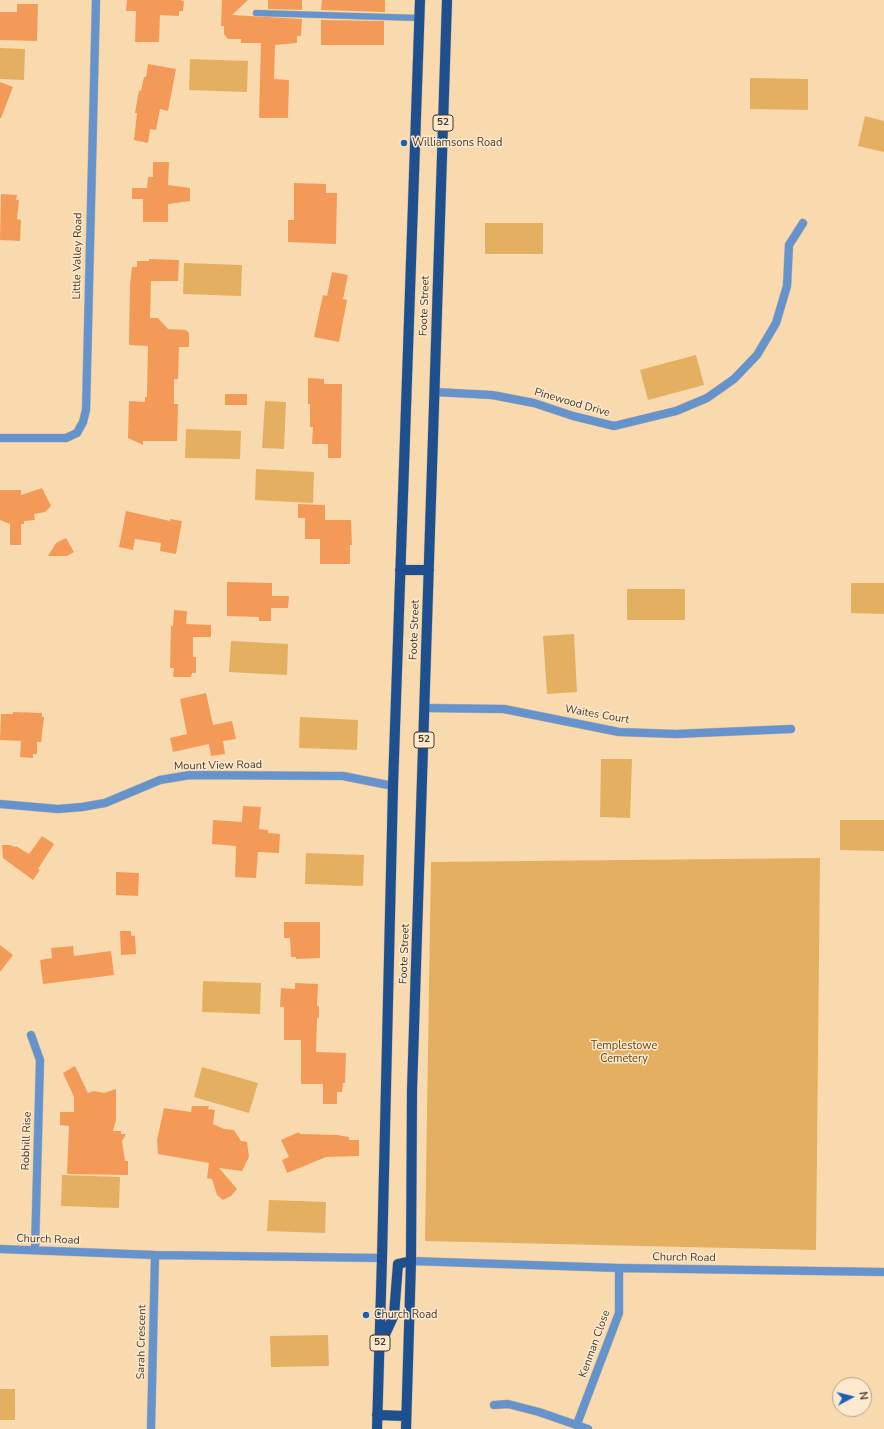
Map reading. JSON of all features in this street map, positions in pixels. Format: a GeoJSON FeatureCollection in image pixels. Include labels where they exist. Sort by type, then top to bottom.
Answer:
{"type":"FeatureCollection","features":[{"type":"Feature","properties":{"kind":"main road","name":"Foote Street"},"geometry":{"type":"LineString","coordinates":[[382,1258],[393,786],[420,0]]}},
{"type":"Feature","properties":{"kind":"main road","name":"Foote Street"},"geometry":{"type":"LineString","coordinates":[[411,1261],[412,1090],[447,0]]}},
{"type":"Feature","properties":{"kind":"main road"},"geometry":{"type":"LineString","coordinates":[[400,570],[429,570]]}},
{"type":"Feature","properties":{"kind":"main road","name":"52"},"geometry":{"type":"LineString","coordinates":[[377,1429],[382,1258]]}},
{"type":"Feature","properties":{"kind":"main road"},"geometry":{"type":"LineString","coordinates":[[379,1347],[394,1315],[398,1264],[411,1261]]}},
{"type":"Feature","properties":{"kind":"main road","name":"52"},"geometry":{"type":"LineString","coordinates":[[406,1429],[411,1261]]}},
{"type":"Feature","properties":{"kind":"main road"},"geometry":{"type":"LineString","coordinates":[[377,1416],[406,1416]]}},
{"type":"Feature","properties":{"kind":"street","name":"Little Valley Road"},"geometry":{"type":"LineString","coordinates":[[0,438],[66,438],[77,433],[83,422],[86,410],[96,0]]}},
{"type":"Feature","properties":{"kind":"street","name":"Pinewood Drive"},"geometry":{"type":"LineString","coordinates":[[435,392],[499,396],[534,403],[573,416],[614,426],[676,411],[707,398],[734,378],[757,355],[776,323],[786,286],[789,245],[803,223]]}},
{"type":"Feature","properties":{"kind":"street","name":"Waites Court"},"geometry":{"type":"LineString","coordinates":[[424,708],[504,709],[619,732],[676,734],[791,729]]}},
{"type":"Feature","properties":{"kind":"street","name":"Mount View Road"},"geometry":{"type":"LineString","coordinates":[[0,804],[58,809],[82,807],[105,803],[160,780],[190,775],[343,776],[393,786]]}},
{"type":"Feature","properties":{"kind":"street","name":"Robhill Rise"},"geometry":{"type":"LineString","coordinates":[[31,1035],[40,1060],[35,1250]]}},
{"type":"Feature","properties":{"kind":"street","name":"Church Road"},"geometry":{"type":"LineString","coordinates":[[0,1249],[155,1255],[382,1258]]}},
{"type":"Feature","properties":{"kind":"street","name":"Sarah Crescent"},"geometry":{"type":"LineString","coordinates":[[151,1429],[155,1255]]}},
{"type":"Feature","properties":{"kind":"street","name":"Church Road"},"geometry":{"type":"LineString","coordinates":[[411,1261],[618,1268],[884,1272]]}},
{"type":"Feature","properties":{"kind":"street","name":"Kenman Close"},"geometry":{"type":"LineString","coordinates":[[577,1424],[619,1313],[618,1268]]}},
{"type":"Feature","properties":{"kind":"street"},"geometry":{"type":"LineString","coordinates":[[494,1405],[508,1404],[577,1424],[588,1429]]}},
{"type":"Feature","properties":{"kind":"lane"},"geometry":{"type":"LineString","coordinates":[[256,13],[419,18]]}},
{"type":"Feature","properties":{"kind":"green space"},"geometry":{"type":"Polygon","coordinates":[[[0,48],[25,49],[24,80],[0,79],[0,48]]]}},
{"type":"Feature","properties":{"kind":"green space"},"geometry":{"type":"Polygon","coordinates":[[[190,59],[248,61],[247,92],[189,90],[190,59]]]}},
{"type":"Feature","properties":{"kind":"green space"},"geometry":{"type":"Polygon","coordinates":[[[750,78],[808,79],[808,110],[750,109],[750,78]]]}},
{"type":"Feature","properties":{"kind":"green space"},"geometry":{"type":"Polygon","coordinates":[[[865,116],[884,121],[884,152],[858,146],[865,116]]]}},
{"type":"Feature","properties":{"kind":"green space"},"geometry":{"type":"Polygon","coordinates":[[[485,223],[543,223],[543,254],[485,254],[485,223]]]}},
{"type":"Feature","properties":{"kind":"green space"},"geometry":{"type":"Polygon","coordinates":[[[184,263],[242,265],[241,296],[183,294],[184,263]]]}},
{"type":"Feature","properties":{"kind":"green space"},"geometry":{"type":"Polygon","coordinates":[[[696,355],[704,385],[648,400],[640,370],[696,355]]]}},
{"type":"Feature","properties":{"kind":"green space"},"geometry":{"type":"Polygon","coordinates":[[[265,401],[286,402],[284,449],[262,448],[265,401]]]}},
{"type":"Feature","properties":{"kind":"green space"},"geometry":{"type":"Polygon","coordinates":[[[186,429],[241,431],[240,459],[185,458],[186,429]]]}},
{"type":"Feature","properties":{"kind":"green space"},"geometry":{"type":"Polygon","coordinates":[[[256,469],[314,472],[313,503],[255,500],[256,469]]]}},
{"type":"Feature","properties":{"kind":"green space"},"geometry":{"type":"Polygon","coordinates":[[[851,583],[884,583],[884,614],[851,613],[851,583]]]}},
{"type":"Feature","properties":{"kind":"green space"},"geometry":{"type":"Polygon","coordinates":[[[627,589],[685,589],[685,620],[627,620],[627,589]]]}},
{"type":"Feature","properties":{"kind":"green space"},"geometry":{"type":"Polygon","coordinates":[[[574,634],[577,692],[547,694],[543,636],[574,634]]]}},
{"type":"Feature","properties":{"kind":"green space"},"geometry":{"type":"Polygon","coordinates":[[[231,641],[288,644],[287,675],[229,672],[231,641]]]}},
{"type":"Feature","properties":{"kind":"green space"},"geometry":{"type":"Polygon","coordinates":[[[300,717],[358,720],[357,750],[299,748],[300,717]]]}},
{"type":"Feature","properties":{"kind":"green space"},"geometry":{"type":"Polygon","coordinates":[[[601,759],[632,759],[630,818],[600,817],[601,759]]]}},
{"type":"Feature","properties":{"kind":"green space"},"geometry":{"type":"Polygon","coordinates":[[[840,820],[884,820],[884,851],[840,850],[840,820]]]}},
{"type":"Feature","properties":{"kind":"green space"},"geometry":{"type":"Polygon","coordinates":[[[306,853],[364,855],[363,886],[305,884],[306,853]]]}},
{"type":"Feature","properties":{"kind":"green space","name":"Templestowe Cemetery"},"geometry":{"type":"Polygon","coordinates":[[[820,858],[816,1250],[425,1241],[431,862],[820,858]]]}},
{"type":"Feature","properties":{"kind":"green space"},"geometry":{"type":"Polygon","coordinates":[[[203,981],[261,983],[260,1014],[202,1012],[203,981]]]}},
{"type":"Feature","properties":{"kind":"green space"},"geometry":{"type":"Polygon","coordinates":[[[202,1067],[258,1083],[249,1113],[194,1097],[202,1067]]]}},
{"type":"Feature","properties":{"kind":"green space"},"geometry":{"type":"Polygon","coordinates":[[[62,1175],[120,1177],[119,1208],[61,1206],[62,1175]]]}},
{"type":"Feature","properties":{"kind":"green space"},"geometry":{"type":"Polygon","coordinates":[[[269,1200],[326,1202],[325,1233],[267,1231],[269,1200]]]}},
{"type":"Feature","properties":{"kind":"green space"},"geometry":{"type":"Polygon","coordinates":[[[328,1335],[329,1366],[271,1367],[270,1336],[328,1335]]]}},
{"type":"Feature","properties":{"kind":"green space"},"geometry":{"type":"Polygon","coordinates":[[[0,1389],[15,1389],[15,1420],[0,1420],[0,1389]]]}},
{"type":"Feature","properties":{"kind":"building"},"geometry":{"type":"Polygon","coordinates":[[[127,0],[180,0],[184,1],[183,11],[179,11],[179,16],[160,15],[159,42],[135,42],[136,11],[126,11],[127,0]]]}},
{"type":"Feature","properties":{"kind":"building"},"geometry":{"type":"Polygon","coordinates":[[[222,0],[248,0],[232,15],[302,19],[301,36],[297,36],[297,43],[275,45],[274,79],[289,80],[288,118],[259,118],[261,43],[241,43],[241,39],[228,39],[224,34],[224,26],[221,26],[222,0]]]}},
{"type":"Feature","properties":{"kind":"building"},"geometry":{"type":"Polygon","coordinates":[[[268,0],[302,0],[302,10],[268,9],[268,0]]]}},
{"type":"Feature","properties":{"kind":"building"},"geometry":{"type":"Polygon","coordinates":[[[322,0],[385,0],[385,12],[321,10],[322,0]]]}},
{"type":"Feature","properties":{"kind":"building"},"geometry":{"type":"Polygon","coordinates":[[[17,4],[38,4],[37,41],[0,40],[0,12],[17,12],[17,4]]]}},
{"type":"Feature","properties":{"kind":"building"},"geometry":{"type":"Polygon","coordinates":[[[321,20],[384,21],[384,45],[321,45],[321,20]]]}},
{"type":"Feature","properties":{"kind":"building"},"geometry":{"type":"Polygon","coordinates":[[[148,64],[176,69],[168,111],[160,109],[156,130],[150,129],[148,143],[134,140],[137,113],[135,113],[139,90],[141,91],[144,77],[146,77],[148,64]]]}},
{"type":"Feature","properties":{"kind":"building"},"geometry":{"type":"Polygon","coordinates":[[[0,82],[13,87],[1,118],[0,118],[0,82]]]}},
{"type":"Feature","properties":{"kind":"building"},"geometry":{"type":"Polygon","coordinates":[[[153,162],[169,162],[168,185],[190,188],[190,201],[168,204],[168,222],[143,222],[143,199],[132,199],[132,188],[147,188],[148,177],[153,177],[153,162]]]}},
{"type":"Feature","properties":{"kind":"building"},"geometry":{"type":"Polygon","coordinates":[[[294,183],[326,184],[326,193],[337,193],[336,244],[288,242],[288,220],[294,220],[294,183]]]}},
{"type":"Feature","properties":{"kind":"building"},"geometry":{"type":"Polygon","coordinates":[[[1,194],[17,195],[16,200],[19,200],[17,219],[21,220],[20,241],[0,240],[1,194]]]}},
{"type":"Feature","properties":{"kind":"building"},"geometry":{"type":"Polygon","coordinates":[[[149,259],[179,260],[178,281],[151,281],[150,318],[158,318],[168,329],[186,330],[189,333],[189,347],[179,347],[178,379],[174,379],[174,404],[178,404],[177,441],[143,441],[143,445],[128,438],[129,401],[145,402],[145,397],[147,397],[148,346],[129,345],[130,284],[132,267],[137,267],[137,261],[149,261],[149,259]]]}},
{"type":"Feature","properties":{"kind":"building"},"geometry":{"type":"Polygon","coordinates":[[[332,272],[348,275],[343,299],[347,300],[339,342],[314,337],[323,295],[327,296],[332,272]]]}},
{"type":"Feature","properties":{"kind":"building"},"geometry":{"type":"Polygon","coordinates":[[[308,378],[324,379],[324,384],[342,384],[341,458],[328,458],[328,444],[312,444],[313,427],[310,427],[308,378]]]}},
{"type":"Feature","properties":{"kind":"building"},"geometry":{"type":"Polygon","coordinates":[[[225,394],[247,394],[247,405],[225,405],[225,394]]]}},
{"type":"Feature","properties":{"kind":"building"},"geometry":{"type":"Polygon","coordinates":[[[42,488],[51,506],[45,512],[34,514],[35,520],[24,521],[24,524],[21,524],[21,545],[10,545],[10,524],[0,520],[0,490],[21,490],[21,495],[42,488]]]}},
{"type":"Feature","properties":{"kind":"building"},"geometry":{"type":"Polygon","coordinates":[[[298,504],[325,505],[325,520],[351,520],[352,545],[350,545],[350,564],[320,564],[320,539],[305,539],[305,518],[298,518],[298,504]]]}},
{"type":"Feature","properties":{"kind":"building"},"geometry":{"type":"Polygon","coordinates":[[[126,511],[170,521],[170,519],[182,521],[176,554],[160,551],[161,543],[135,539],[133,550],[119,547],[126,511]]]}},
{"type":"Feature","properties":{"kind":"building"},"geometry":{"type":"Polygon","coordinates":[[[66,538],[74,552],[67,556],[48,556],[56,543],[66,538]]]}},
{"type":"Feature","properties":{"kind":"building"},"geometry":{"type":"Polygon","coordinates":[[[227,582],[272,583],[272,596],[289,596],[288,608],[271,608],[271,621],[259,621],[259,617],[227,616],[227,582]]]}},
{"type":"Feature","properties":{"kind":"building"},"geometry":{"type":"Polygon","coordinates":[[[174,610],[187,611],[186,624],[211,625],[211,637],[193,637],[193,657],[196,657],[196,673],[192,673],[191,677],[173,677],[174,668],[170,668],[171,626],[173,626],[174,610]]]}},
{"type":"Feature","properties":{"kind":"building"},"geometry":{"type":"Polygon","coordinates":[[[206,693],[213,725],[232,721],[236,739],[223,741],[225,754],[211,756],[209,744],[173,752],[170,738],[187,734],[180,699],[206,693]]]}},
{"type":"Feature","properties":{"kind":"building"},"geometry":{"type":"Polygon","coordinates":[[[13,712],[42,713],[42,717],[44,717],[41,742],[37,742],[37,754],[33,754],[33,758],[20,757],[21,741],[0,740],[1,714],[13,714],[13,712]]]}},
{"type":"Feature","properties":{"kind":"building"},"geometry":{"type":"Polygon","coordinates":[[[243,806],[261,807],[259,829],[268,830],[268,833],[280,834],[279,853],[258,852],[256,878],[235,877],[236,846],[212,844],[213,820],[242,822],[243,806]]]}},
{"type":"Feature","properties":{"kind":"building"},"geometry":{"type":"Polygon","coordinates":[[[42,836],[54,844],[38,869],[40,870],[33,880],[3,858],[2,845],[16,846],[29,854],[42,836]]]}},
{"type":"Feature","properties":{"kind":"building"},"geometry":{"type":"Polygon","coordinates":[[[116,872],[139,873],[138,896],[116,895],[116,872]]]}},
{"type":"Feature","properties":{"kind":"building"},"geometry":{"type":"Polygon","coordinates":[[[284,922],[320,922],[320,958],[296,959],[296,957],[291,957],[290,938],[284,938],[284,922]]]}},
{"type":"Feature","properties":{"kind":"building"},"geometry":{"type":"Polygon","coordinates":[[[120,931],[131,931],[131,936],[135,936],[136,954],[121,955],[120,931]]]}},
{"type":"Feature","properties":{"kind":"building"},"geometry":{"type":"Polygon","coordinates":[[[0,945],[13,955],[0,972],[0,945]]]}},
{"type":"Feature","properties":{"kind":"building"},"geometry":{"type":"Polygon","coordinates":[[[73,946],[74,956],[111,951],[114,975],[43,984],[40,960],[52,958],[51,948],[73,946]]]}},
{"type":"Feature","properties":{"kind":"building"},"geometry":{"type":"Polygon","coordinates":[[[295,983],[318,984],[317,1006],[319,1006],[319,1018],[317,1018],[316,1052],[346,1053],[345,1083],[343,1083],[342,1092],[337,1092],[337,1104],[323,1104],[323,1084],[301,1084],[301,1040],[284,1040],[284,1007],[280,1007],[281,988],[295,989],[295,983]]]}},
{"type":"Feature","properties":{"kind":"building"},"geometry":{"type":"Polygon","coordinates":[[[75,1066],[88,1093],[94,1091],[104,1093],[116,1089],[116,1120],[113,1131],[121,1131],[121,1134],[126,1134],[122,1141],[125,1161],[128,1161],[128,1175],[67,1174],[69,1126],[60,1125],[60,1112],[74,1112],[74,1097],[63,1073],[75,1066]]]}},
{"type":"Feature","properties":{"kind":"building"},"geometry":{"type":"Polygon","coordinates":[[[192,1106],[209,1106],[208,1109],[215,1110],[213,1124],[224,1129],[234,1130],[241,1141],[247,1142],[249,1157],[242,1171],[219,1168],[237,1189],[231,1196],[223,1200],[217,1195],[212,1179],[207,1178],[209,1163],[158,1154],[157,1140],[164,1108],[191,1112],[192,1106]]]}},
{"type":"Feature","properties":{"kind":"building"},"geometry":{"type":"Polygon","coordinates":[[[299,1132],[300,1134],[338,1135],[349,1137],[349,1140],[359,1140],[359,1156],[326,1157],[287,1173],[282,1160],[289,1157],[281,1140],[299,1132]]]}},
{"type":"Feature","properties":{"kind":"place","name":"Williamsons Road"},"geometry":{"type":"Point","coordinates":[404,143]}},
{"type":"Feature","properties":{"kind":"place","name":"Church Road"},"geometry":{"type":"Point","coordinates":[366,1315]}}]}
